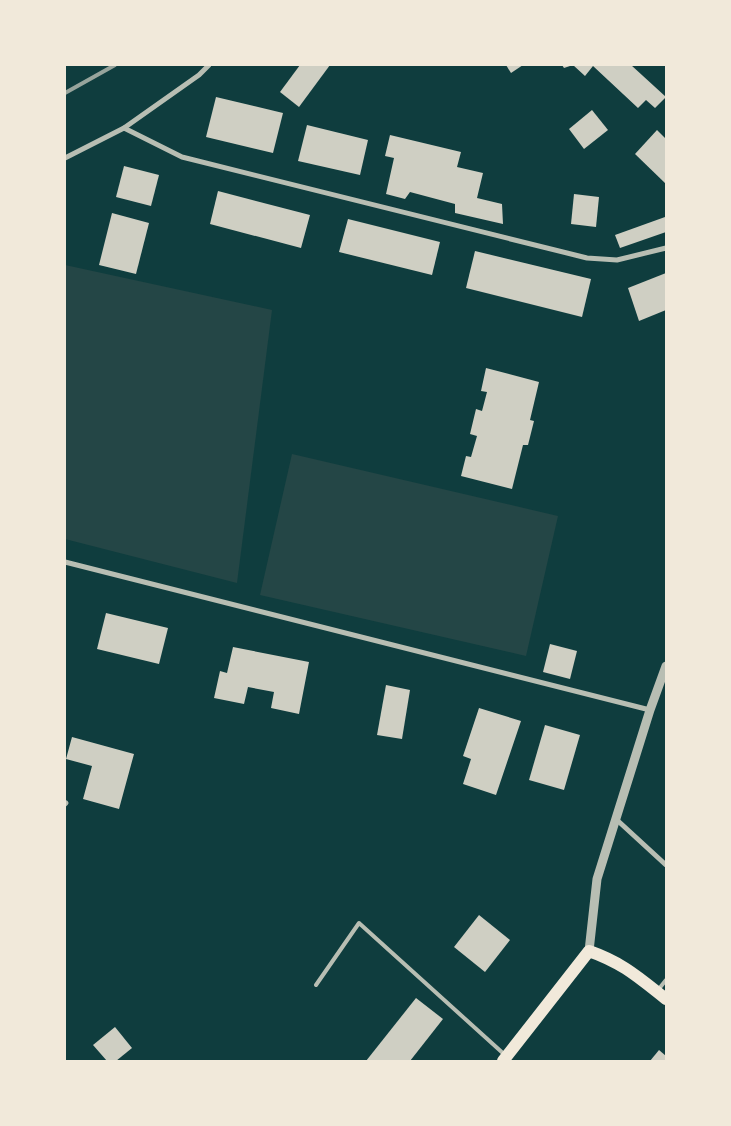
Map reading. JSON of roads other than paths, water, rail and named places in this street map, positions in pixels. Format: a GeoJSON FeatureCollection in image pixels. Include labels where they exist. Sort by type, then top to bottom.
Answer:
{"type":"FeatureCollection","features":[{"type":"Feature","properties":{"kind":"main road"},"geometry":{"type":"LineString","coordinates":[[505,1058],[589,951],[628,968],[661,995]]}},
{"type":"Feature","properties":{"kind":"street"},"geometry":{"type":"LineString","coordinates":[[65,158],[124,128],[199,75],[209,65]]}},
{"type":"Feature","properties":{"kind":"street"},"geometry":{"type":"LineString","coordinates":[[124,128],[182,157],[587,258],[617,260],[666,248]]}},
{"type":"Feature","properties":{"kind":"street"},"geometry":{"type":"LineString","coordinates":[[65,562],[650,710]]}},
{"type":"Feature","properties":{"kind":"street"},"geometry":{"type":"LineString","coordinates":[[589,951],[597,879],[650,710],[666,666]]}},
{"type":"Feature","properties":{"kind":"street"},"geometry":{"type":"LineString","coordinates":[[617,820],[666,865]]}},
{"type":"Feature","properties":{"kind":"lane"},"geometry":{"type":"LineString","coordinates":[[316,985],[359,923],[505,1058]]}},
{"type":"Feature","properties":{"kind":"lane"},"geometry":{"type":"LineString","coordinates":[[661,995],[666,980]]}},
{"type":"Feature","properties":{"kind":"railway"},"geometry":{"type":"LineString","coordinates":[[65,93],[115,65]]}}]}
